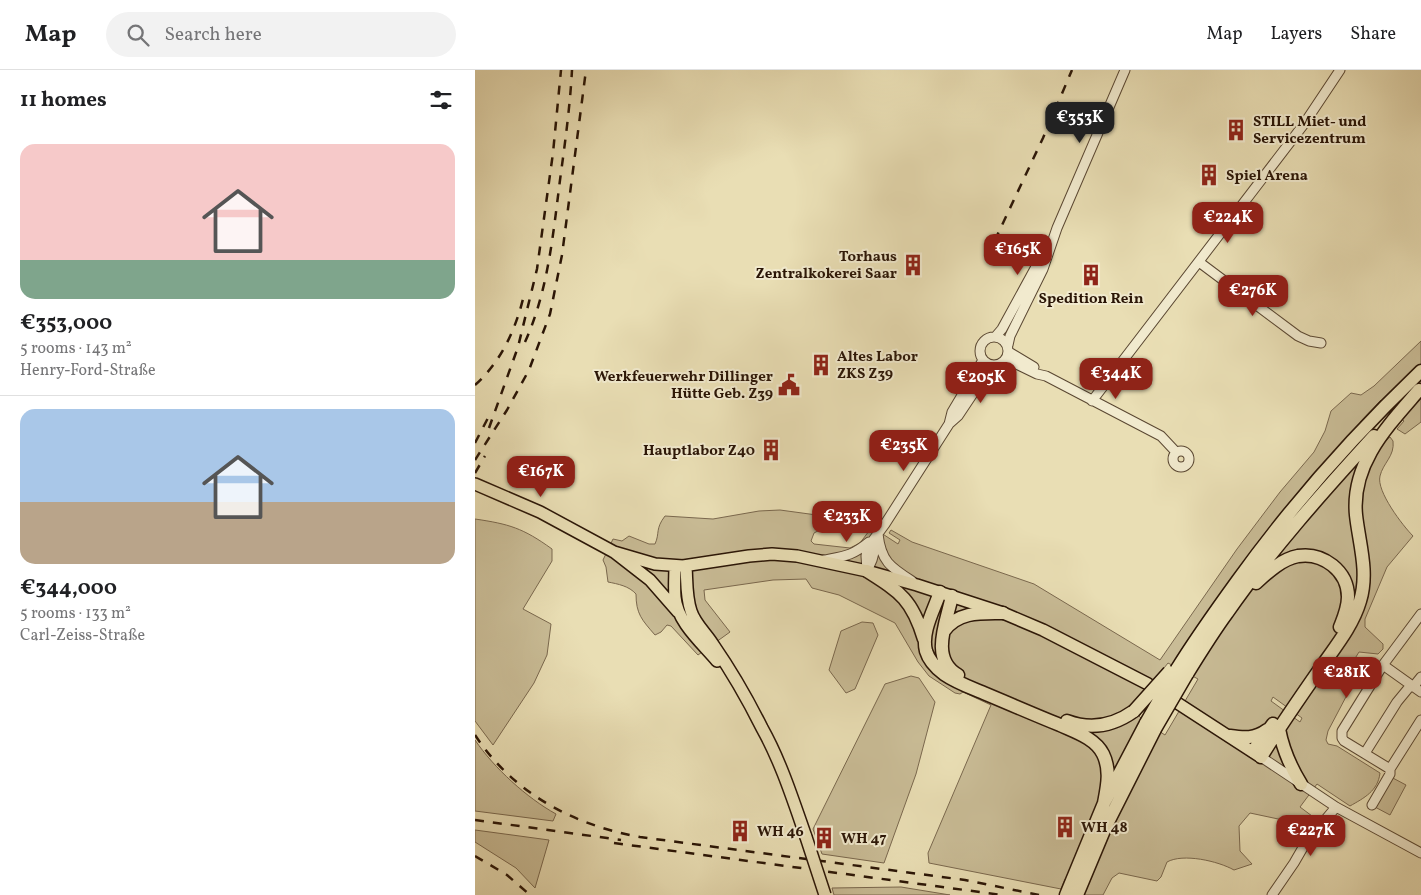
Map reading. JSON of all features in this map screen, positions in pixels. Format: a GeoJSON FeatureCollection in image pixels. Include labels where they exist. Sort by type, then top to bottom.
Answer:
{"type":"FeatureCollection","features":[{"type":"Feature","properties":{"kind":"highway"},"geometry":{"type":"LineString","coordinates":[[1394,411],[1421,371]]}},
{"type":"Feature","properties":{"kind":"highway"},"geometry":{"type":"LineString","coordinates":[[946,594],[941,649],[943,660],[956,674],[1009,698],[1078,725],[1093,727],[1105,726],[1116,722],[1134,711],[1179,670],[1304,513],[1394,411],[1420,389]]}},
{"type":"Feature","properties":{"kind":"highway"},"geometry":{"type":"LineString","coordinates":[[1066,895],[1076,887],[1189,649],[1264,545],[1311,487],[1373,434]]}},
{"type":"Feature","properties":{"kind":"highway"},"geometry":{"type":"LineString","coordinates":[[1257,754],[1345,632],[1360,602],[1364,586],[1364,568],[1356,514],[1356,499],[1358,482],[1373,434]]}},
{"type":"Feature","properties":{"kind":"highway"},"geometry":{"type":"LineString","coordinates":[[1226,613],[1267,572],[1297,556],[1309,556],[1328,562],[1336,567],[1347,587],[1346,613],[1340,628],[1276,727],[1251,737],[1230,736]]}},
{"type":"Feature","properties":{"kind":"highway"},"geometry":{"type":"LineString","coordinates":[[867,571],[892,587],[907,600],[916,615],[925,641],[926,651],[936,668],[955,681],[1077,733],[1096,745],[1102,752],[1107,763],[1108,784],[1104,803],[1076,887]]}},
{"type":"Feature","properties":{"kind":"highway"},"geometry":{"type":"LineString","coordinates":[[925,641],[928,625],[946,594]]}},
{"type":"Feature","properties":{"kind":"highway"},"geometry":{"type":"LineString","coordinates":[[944,631],[949,624],[961,617],[981,613],[1003,612]]}},
{"type":"Feature","properties":{"kind":"highway"},"geometry":{"type":"LineString","coordinates":[[1104,803],[1151,726]]}},
{"type":"Feature","properties":{"kind":"highway"},"geometry":{"type":"LineString","coordinates":[[1276,727],[1282,748],[1301,784]]}},
{"type":"Feature","properties":{"kind":"main road"},"geometry":{"type":"LineString","coordinates":[[480,487],[541,512],[614,552],[650,580],[678,612],[750,704]]}},
{"type":"Feature","properties":{"kind":"main road"},"geometry":{"type":"LineString","coordinates":[[614,552],[655,564],[681,566],[772,554],[797,556],[867,571],[946,594],[1003,612],[1043,630],[1148,684],[1257,754]]}},
{"type":"Feature","properties":{"kind":"main road"},"geometry":{"type":"LineString","coordinates":[[678,612],[675,598],[681,566]]}},
{"type":"Feature","properties":{"kind":"main road"},"geometry":{"type":"LineString","coordinates":[[681,566],[691,612],[697,624],[722,658],[764,730],[806,837],[825,895]]}},
{"type":"Feature","properties":{"kind":"street"},"geometry":{"type":"LineString","coordinates":[[1057,228],[1003,329],[996,336],[988,338],[983,343],[980,352],[983,360],[993,365],[1000,364],[1007,352],[1010,336],[1043,268],[1057,228],[1125,70]]}},
{"type":"Feature","properties":{"kind":"street"},"geometry":{"type":"LineString","coordinates":[[1092,401],[1304,124],[1340,70]]}},
{"type":"Feature","properties":{"kind":"street"},"geometry":{"type":"LineString","coordinates":[[1199,262],[1297,336],[1321,343]]}},
{"type":"Feature","properties":{"kind":"street"},"geometry":{"type":"LineString","coordinates":[[996,336],[1003,339],[1007,352],[1046,376],[1161,436],[1177,452]]}},
{"type":"Feature","properties":{"kind":"street"},"geometry":{"type":"LineString","coordinates":[[867,571],[866,556],[868,547],[879,534],[949,424],[952,412],[983,360]]}},
{"type":"Feature","properties":{"kind":"street"},"geometry":{"type":"LineString","coordinates":[[949,424],[959,416],[993,365]]}},
{"type":"Feature","properties":{"kind":"street"},"geometry":{"type":"LineString","coordinates":[[820,560],[848,556],[855,553],[879,534]]}},
{"type":"Feature","properties":{"kind":"street"},"geometry":{"type":"LineString","coordinates":[[879,534],[880,548],[886,561],[897,572],[917,585]]}},
{"type":"Feature","properties":{"kind":"street"},"geometry":{"type":"LineString","coordinates":[[1390,769],[1344,741],[1342,731],[1383,665],[1421,614]]}},
{"type":"Feature","properties":{"kind":"street"},"geometry":{"type":"LineString","coordinates":[[1383,665],[1415,688]]}},
{"type":"Feature","properties":{"kind":"street"},"geometry":{"type":"LineString","coordinates":[[1365,753],[1397,702],[1415,688],[1421,677]]}},
{"type":"Feature","properties":{"kind":"street"},"geometry":{"type":"LineString","coordinates":[[1372,805],[1391,774],[1390,769],[1421,720]]}},
{"type":"Feature","properties":{"kind":"street"},"geometry":{"type":"LineString","coordinates":[[1257,754],[1336,807],[1421,853]]}},
{"type":"Feature","properties":{"kind":"street"},"geometry":{"type":"LineString","coordinates":[[1272,895],[1305,844],[1336,807]]}},
{"type":"Feature","properties":{"kind":"shaded area"},"geometry":{"type":"Polygon","coordinates":[[[1421,341],[1421,422],[1405,434],[1397,429],[1404,421],[1381,400],[1360,422],[1383,443],[1390,437],[1393,441],[1391,455],[1382,471],[1380,482],[1391,508],[1413,536],[1387,567],[1365,619],[1365,627],[1383,644],[1383,649],[1378,654],[1359,652],[1344,676],[1348,686],[1348,693],[1328,731],[1326,740],[1328,744],[1337,746],[1380,773],[1379,779],[1369,793],[1350,806],[1317,784],[1300,807],[1316,819],[1311,826],[1250,813],[1239,826],[1240,851],[1252,864],[1234,870],[1201,859],[1174,859],[1167,862],[1161,877],[1157,881],[1119,873],[1112,878],[1103,895],[1083,895],[1086,886],[1065,879],[1061,889],[929,863],[928,853],[991,705],[963,692],[960,694],[955,693],[929,676],[918,662],[895,623],[839,595],[812,588],[806,579],[773,580],[704,590],[705,600],[730,632],[698,655],[671,626],[667,625],[661,632],[655,635],[641,616],[637,607],[636,594],[627,587],[608,582],[603,560],[613,539],[622,541],[629,536],[649,544],[655,544],[660,524],[665,516],[713,519],[759,511],[780,510],[824,516],[830,515],[835,522],[814,533],[811,541],[814,544],[850,548],[860,543],[872,527],[898,544],[900,540],[889,533],[891,530],[912,542],[1034,584],[1160,660],[1237,549],[1280,492],[1314,452],[1325,431],[1331,411],[1351,393],[1361,395],[1374,386],[1421,341]],[[1168,663],[1144,693],[1134,711],[1146,723],[1165,735],[1198,679],[1168,663]],[[1273,697],[1271,701],[1300,722],[1302,718],[1273,697]]]}},
{"type":"Feature","properties":{"kind":"shaded area"},"geometry":{"type":"Polygon","coordinates":[[[475,519],[515,528],[533,536],[552,549],[552,561],[523,609],[551,624],[547,655],[534,683],[493,745],[475,721],[475,519]]]}},
{"type":"Feature","properties":{"kind":"shaded area"},"geometry":{"type":"Polygon","coordinates":[[[862,622],[873,623],[878,635],[855,689],[846,693],[829,670],[841,631],[862,622]]]}},
{"type":"Feature","properties":{"kind":"shaded area"},"geometry":{"type":"Polygon","coordinates":[[[911,676],[919,678],[935,702],[916,774],[884,863],[822,854],[813,829],[885,684],[911,676]]]}},
{"type":"Feature","properties":{"kind":"shaded area"},"geometry":{"type":"Polygon","coordinates":[[[475,740],[512,781],[534,800],[556,814],[553,821],[475,811],[475,740]]]}},
{"type":"Feature","properties":{"kind":"shaded area"},"geometry":{"type":"Polygon","coordinates":[[[1391,777],[1406,785],[1390,815],[1375,807],[1391,777]]]}},
{"type":"Feature","properties":{"kind":"shaded area"},"geometry":{"type":"Polygon","coordinates":[[[475,830],[549,840],[535,888],[516,868],[475,842],[475,830]]]}},
{"type":"Feature","properties":{"kind":"shaded area"},"geometry":{"type":"Polygon","coordinates":[[[901,887],[950,895],[834,895],[832,888],[901,887]]]}},
{"type":"Feature","properties":{"kind":"railway"},"geometry":{"type":"LineString","coordinates":[[489,428],[518,347],[537,269],[553,153],[561,70]]}},
{"type":"Feature","properties":{"kind":"railway"},"geometry":{"type":"LineString","coordinates":[[525,342],[533,323],[549,262],[572,70]]}},
{"type":"Feature","properties":{"kind":"railway"},"geometry":{"type":"LineString","coordinates":[[475,460],[507,410],[529,370],[550,314],[562,255],[586,70]]}},
{"type":"Feature","properties":{"kind":"railway"},"geometry":{"type":"LineString","coordinates":[[987,257],[1043,138],[1072,70]]}},
{"type":"Feature","properties":{"kind":"railway"},"geometry":{"type":"LineString","coordinates":[[475,385],[499,357],[516,323],[523,299]]}},
{"type":"Feature","properties":{"kind":"railway"},"geometry":{"type":"LineString","coordinates":[[475,443],[489,416]]}},
{"type":"Feature","properties":{"kind":"railway"},"geometry":{"type":"LineString","coordinates":[[475,473],[485,456]]}},
{"type":"Feature","properties":{"kind":"railway"},"geometry":{"type":"LineString","coordinates":[[475,735],[490,756],[526,790],[568,815],[615,832],[640,837],[965,880],[1039,895]]}},
{"type":"Feature","properties":{"kind":"railway"},"geometry":{"type":"LineString","coordinates":[[475,820],[621,840]]}},
{"type":"Feature","properties":{"kind":"railway"},"geometry":{"type":"LineString","coordinates":[[614,843],[1002,895]]}},
{"type":"Feature","properties":{"kind":"railway"},"geometry":{"type":"LineString","coordinates":[[475,856],[507,875],[530,895]]}},
{"type":"Feature","properties":{"kind":"place","name":"STILL Miet- und Servicezentrum"},"geometry":{"type":"Point","coordinates":[1236,130]}},
{"type":"Feature","properties":{"kind":"place","name":"Spiel Arena"},"geometry":{"type":"Point","coordinates":[1209,175]}},
{"type":"Feature","properties":{"kind":"place","name":"Torhaus Zentralkokerei Saar"},"geometry":{"type":"Point","coordinates":[913,265]}},
{"type":"Feature","properties":{"kind":"place","name":"Spedition Rein"},"geometry":{"type":"Point","coordinates":[1091,275]}},
{"type":"Feature","properties":{"kind":"place","name":"Altes Labor ZKS Z39"},"geometry":{"type":"Point","coordinates":[821,365]}},
{"type":"Feature","properties":{"kind":"place","name":"Werkfeuerwehr Dillinger Hütte Geb. Z39"},"geometry":{"type":"Point","coordinates":[789,385]}},
{"type":"Feature","properties":{"kind":"place","name":"Hauptlabor Z40"},"geometry":{"type":"Point","coordinates":[771,450]}},
{"type":"Feature","properties":{"kind":"place","name":"WH 48"},"geometry":{"type":"Point","coordinates":[1065,827]}},
{"type":"Feature","properties":{"kind":"place","name":"WH 46"},"geometry":{"type":"Point","coordinates":[740,831]}},
{"type":"Feature","properties":{"kind":"place","name":"WH 47"},"geometry":{"type":"Point","coordinates":[824,838]}}]}
